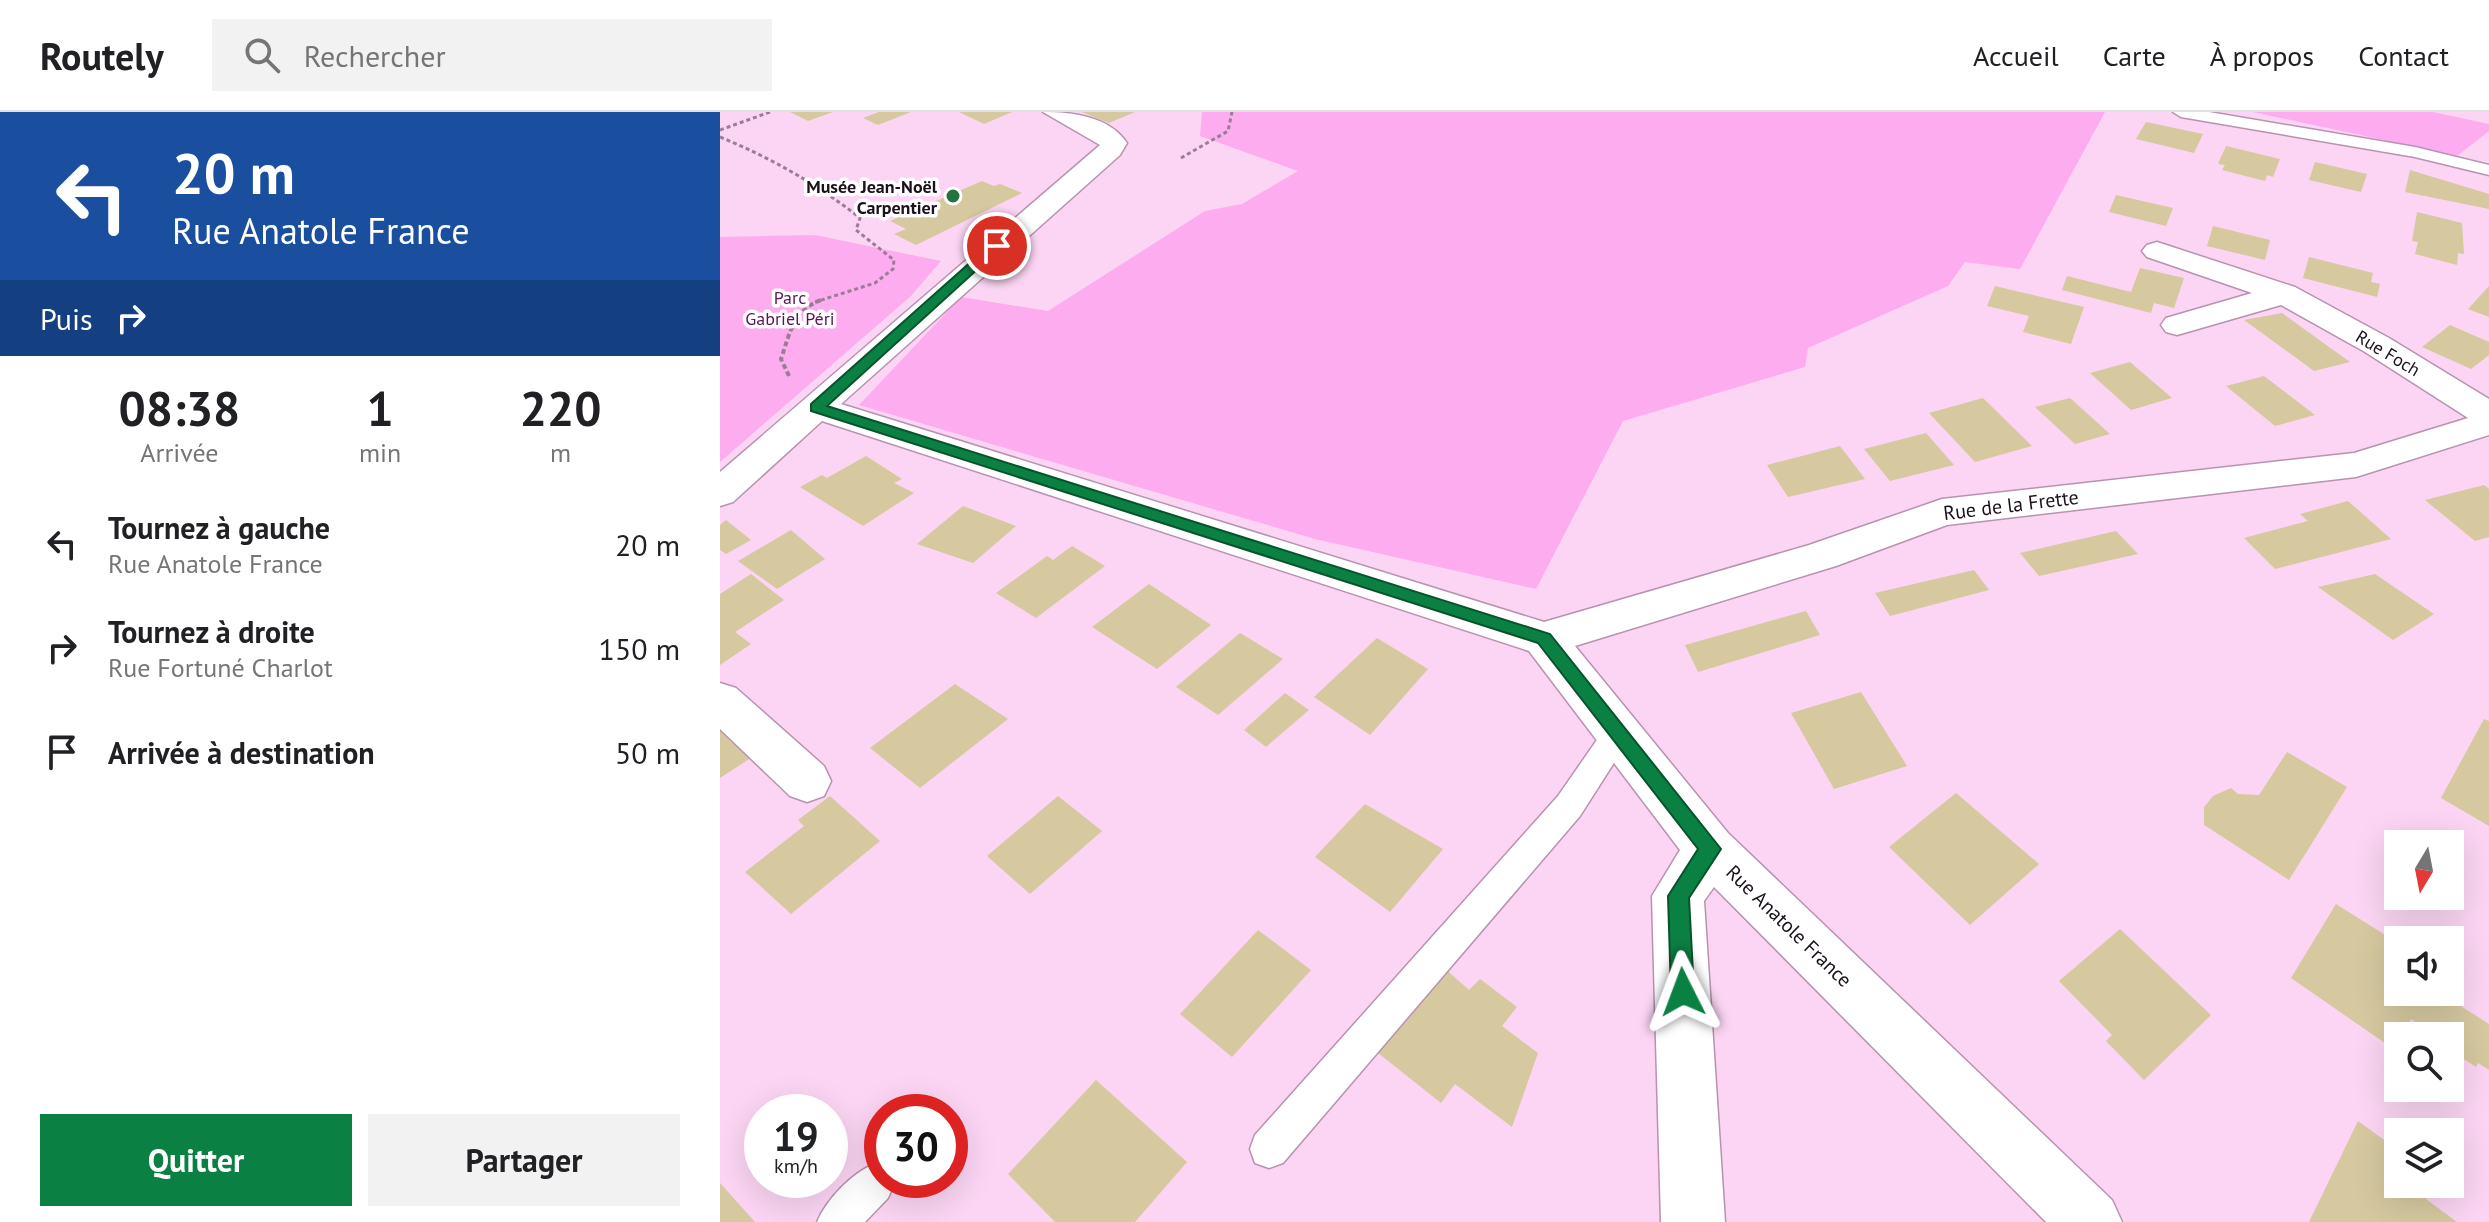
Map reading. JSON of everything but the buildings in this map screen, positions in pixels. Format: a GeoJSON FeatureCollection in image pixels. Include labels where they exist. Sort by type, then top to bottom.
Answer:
{"type":"FeatureCollection","features":[{"type":"Feature","properties":{"kind":"street"},"geometry":{"type":"LineString","coordinates":[[720,493],[1111,149],[1114,143],[1107,136],[1055,112]]}},
{"type":"Feature","properties":{"kind":"street","name":"Rue Foch"},"geometry":{"type":"LineString","coordinates":[[2157,251],[2284,294],[2377,345],[2489,415]]}},
{"type":"Feature","properties":{"kind":"street"},"geometry":{"type":"LineString","coordinates":[[2177,325],[2284,294]]}},
{"type":"Feature","properties":{"kind":"street"},"geometry":{"type":"LineString","coordinates":[[817,408],[1544,639]]}},
{"type":"Feature","properties":{"kind":"street","name":"Rue de la Frette"},"geometry":{"type":"LineString","coordinates":[[1544,639],[1822,556],[1942,512],[2356,465],[2489,423]]}},
{"type":"Feature","properties":{"kind":"street","name":"Rue Anatole France"},"geometry":{"type":"LineString","coordinates":[[1544,639],[1710,849],[2090,1222]]}},
{"type":"Feature","properties":{"kind":"street"},"geometry":{"type":"LineString","coordinates":[[720,701],[807,781]]}},
{"type":"Feature","properties":{"kind":"street"},"geometry":{"type":"LineString","coordinates":[[1693,1222],[1678,896],[1710,849]]}},
{"type":"Feature","properties":{"kind":"lane"},"geometry":{"type":"LineString","coordinates":[[2181,112],[2415,152],[2489,170]]}},
{"type":"Feature","properties":{"kind":"lane"},"geometry":{"type":"LineString","coordinates":[[1269,1149],[1569,806],[1618,733]]}},
{"type":"Feature","properties":{"kind":"lane"},"geometry":{"type":"LineString","coordinates":[[837,1222],[864,1194]]}},
{"type":"Feature","properties":{"kind":"path"},"geometry":{"type":"LineString","coordinates":[[720,130],[770,112]]}},
{"type":"Feature","properties":{"kind":"path"},"geometry":{"type":"LineString","coordinates":[[1181,158],[1228,131],[1232,112]]}},
{"type":"Feature","properties":{"kind":"path"},"geometry":{"type":"LineString","coordinates":[[720,137],[772,156],[814,184],[860,218],[856,230],[894,260],[893,269],[875,283],[807,305],[797,314],[781,359],[791,382],[817,408]]}},
{"type":"Feature","properties":{"kind":"green space"},"geometry":{"type":"Polygon","coordinates":[[[1202,112],[2105,112],[2020,269],[1965,262],[1948,286],[1808,348],[1805,367],[1623,421],[1536,589],[1315,539],[859,405],[961,297],[1048,311],[1205,211],[1242,204],[1298,171],[1200,136],[1202,112]]]}},
{"type":"Feature","properties":{"kind":"green space"},"geometry":{"type":"Polygon","coordinates":[[[2253,112],[2433,112],[2489,124],[2489,131],[2457,156],[2253,112]]]}},
{"type":"Feature","properties":{"kind":"green space","name":"Parc Gabriel Péri"},"geometry":{"type":"Polygon","coordinates":[[[815,235],[941,261],[911,296],[720,462],[720,237],[815,235]]]}},
{"type":"Feature","properties":{"kind":"place","name":"Musée Jean-Noël Carpentier"},"geometry":{"type":"Point","coordinates":[953,196]}},
{"type":"Feature","properties":{"kind":"route"},"geometry":{"type":"LineString","coordinates":[[997,246],[817,408],[1544,639],[1710,849],[1678,896],[1683,992]]}}]}
